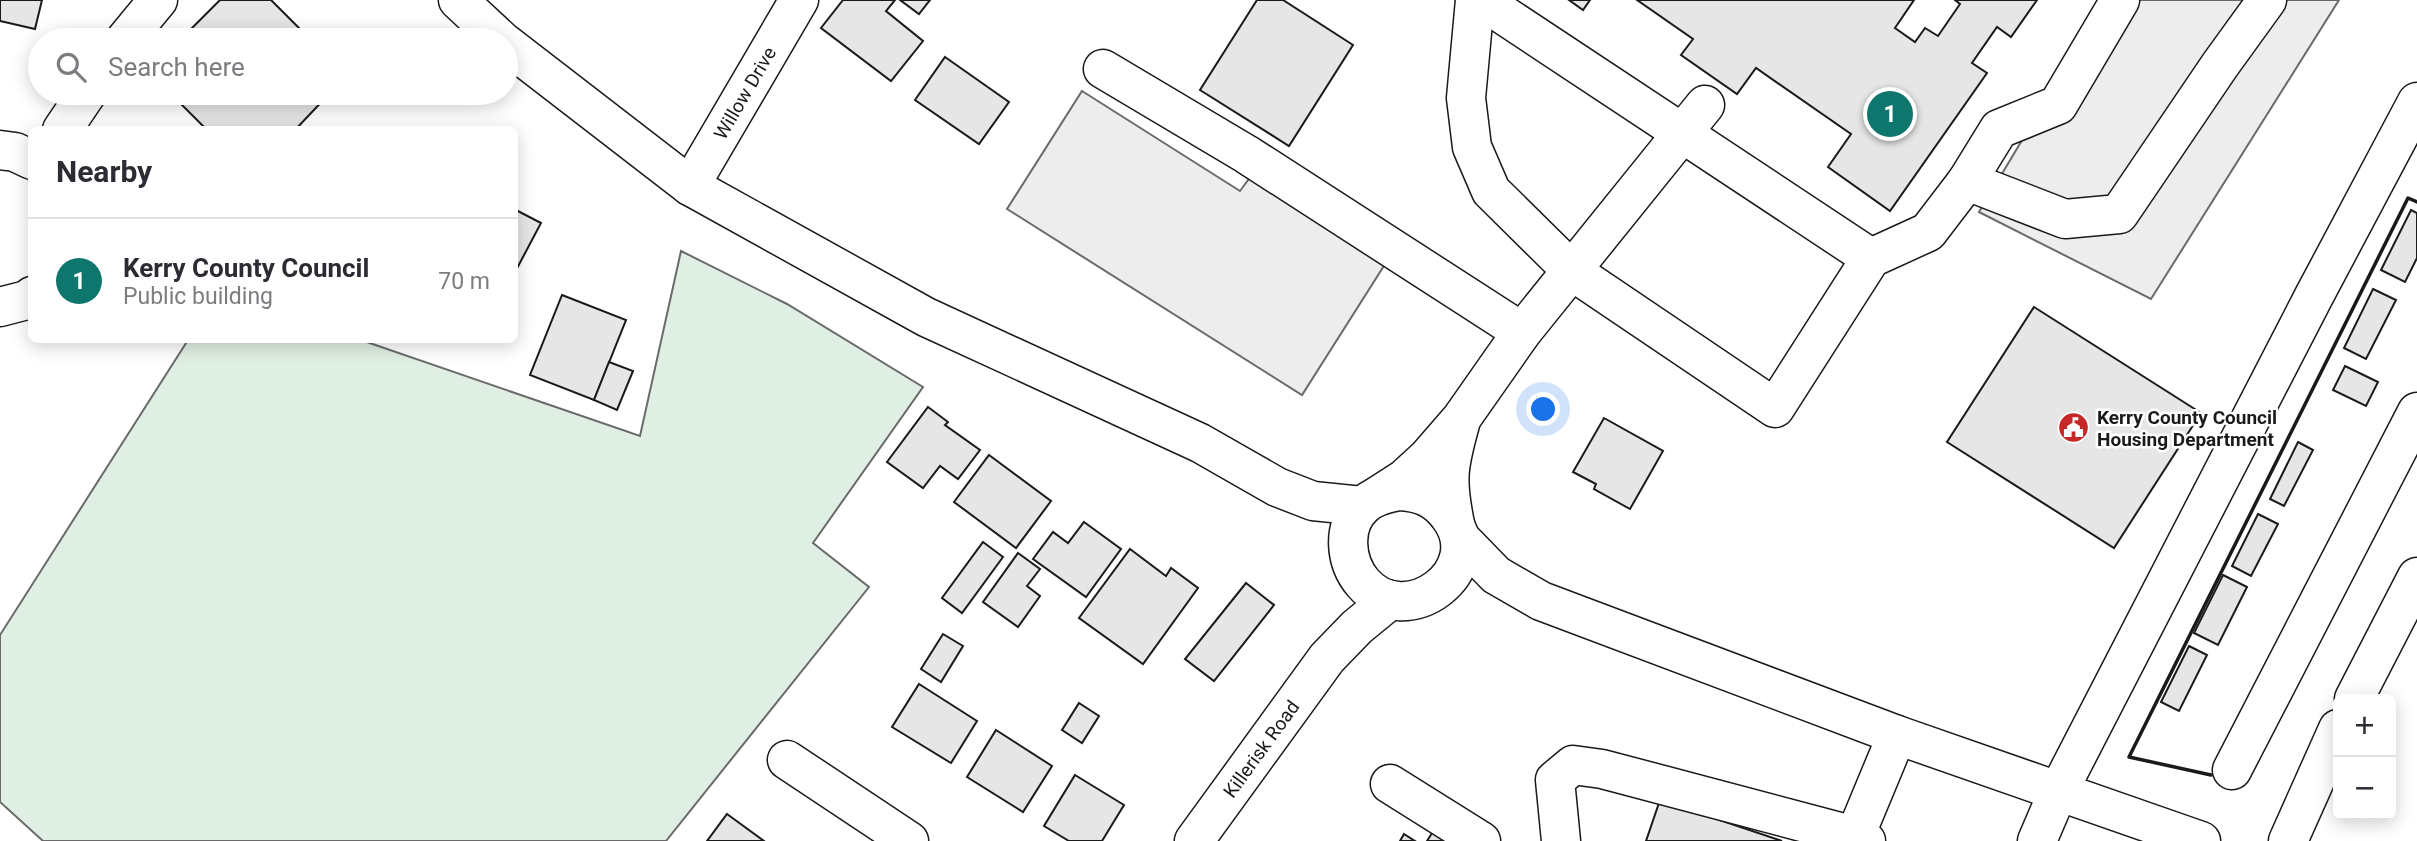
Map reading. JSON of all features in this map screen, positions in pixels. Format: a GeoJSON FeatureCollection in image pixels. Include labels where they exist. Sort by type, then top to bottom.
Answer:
{"type":"FeatureCollection","features":[{"type":"Feature","properties":{"kind":"main road"},"geometry":{"type":"LineString","coordinates":[[135,28],[158,0]]}},
{"type":"Feature","properties":{"kind":"main road"},"geometry":{"type":"LineString","coordinates":[[458,0],[488,28]]}},
{"type":"Feature","properties":{"kind":"main road","name":"Willow Drive"},"geometry":{"type":"LineString","coordinates":[[690,186],[800,0]]}},
{"type":"Feature","properties":{"kind":"main road"},"geometry":{"type":"LineString","coordinates":[[1475,0],[1466,98],[1472,147],[1491,191],[1572,271],[1775,408],[1871,258],[1928,232],[1967,181],[1999,129],[2059,105],[2120,0]]}},
{"type":"Feature","properties":{"kind":"main road"},"geometry":{"type":"LineString","coordinates":[[1481,0],[1681,135],[1871,258]]}},
{"type":"Feature","properties":{"kind":"main road"},"geometry":{"type":"LineString","coordinates":[[1967,181],[2065,219],[2119,214],[2267,0]]}},
{"type":"Feature","properties":{"kind":"main road"},"geometry":{"type":"LineString","coordinates":[[518,53],[690,186],[926,317],[1200,443],[1277,487],[1313,502],[1369,501],[1399,491],[1418,492],[1440,504],[1458,531],[1496,575],[1541,601],[1897,735],[2201,841]]}},
{"type":"Feature","properties":{"kind":"main road"},"geometry":{"type":"LineString","coordinates":[[1103,69],[1246,154],[1522,332]]}},
{"type":"Feature","properties":{"kind":"main road"},"geometry":{"type":"LineString","coordinates":[[2036,841],[2314,296],[2417,102]]}},
{"type":"Feature","properties":{"kind":"main road"},"geometry":{"type":"LineString","coordinates":[[65,126],[79,105]]}},
{"type":"Feature","properties":{"kind":"main road"},"geometry":{"type":"LineString","coordinates":[[1351,562],[1350,528],[1369,501],[1404,480],[1461,419],[1522,332],[1705,105]]}},
{"type":"Feature","properties":{"kind":"main road"},"geometry":{"type":"LineString","coordinates":[[0,150],[15,152],[28,158]]}},
{"type":"Feature","properties":{"kind":"main road"},"geometry":{"type":"LineString","coordinates":[[0,307],[28,297]]}},
{"type":"Feature","properties":{"kind":"main road"},"geometry":{"type":"LineString","coordinates":[[2232,770],[2408,450],[2417,412]]}},
{"type":"Feature","properties":{"kind":"main road"},"geometry":{"type":"LineString","coordinates":[[1277,487],[1308,514],[1351,562],[1370,590],[1390,600],[1414,601],[1438,590],[1452,575],[1458,561],[1458,531],[1448,488],[1449,462],[1461,419]]}},
{"type":"Feature","properties":{"kind":"main road","name":"Killerisk Road"},"geometry":{"type":"LineString","coordinates":[[1327,658],[1344,620],[1351,562]]}},
{"type":"Feature","properties":{"kind":"main road"},"geometry":{"type":"LineString","coordinates":[[2357,694],[2417,577]]}},
{"type":"Feature","properties":{"kind":"main road"},"geometry":{"type":"LineString","coordinates":[[1438,590],[1488,593],[1541,601]]}},
{"type":"Feature","properties":{"kind":"main road","name":"Killerisk Road"},"geometry":{"type":"LineString","coordinates":[[1194,841],[1327,658],[1357,627],[1390,600]]}},
{"type":"Feature","properties":{"kind":"main road"},"geometry":{"type":"LineString","coordinates":[[1561,841],[1555,780],[1573,765],[1602,769],[1860,839],[1897,735]]}},
{"type":"Feature","properties":{"kind":"main road"},"geometry":{"type":"LineString","coordinates":[[2288,841],[2333,740]]}},
{"type":"Feature","properties":{"kind":"main road"},"geometry":{"type":"LineString","coordinates":[[788,760],[909,841]]}},
{"type":"Feature","properties":{"kind":"main road"},"geometry":{"type":"LineString","coordinates":[[1390,784],[1481,841]]}},
{"type":"Feature","properties":{"kind":"green space"},"geometry":{"type":"Polygon","coordinates":[[[681,251],[787,304],[923,387],[813,543],[869,587],[666,841],[43,841],[0,802],[0,635],[186,343],[370,343],[640,436],[681,251]]]}},
{"type":"Feature","properties":{"kind":"shaded area"},"geometry":{"type":"Polygon","coordinates":[[[2106,0],[2339,0],[2151,299],[1979,212],[2106,0]]]}},
{"type":"Feature","properties":{"kind":"shaded area"},"geometry":{"type":"Polygon","coordinates":[[[1082,91],[1240,191],[1251,176],[1387,261],[1302,395],[1007,209],[1082,91]]]}},
{"type":"Feature","properties":{"kind":"building"},"geometry":{"type":"Polygon","coordinates":[[[0,0],[42,0],[35,28],[0,21],[0,0]]]}},
{"type":"Feature","properties":{"kind":"building"},"geometry":{"type":"Polygon","coordinates":[[[220,0],[271,0],[299,28],[192,28],[220,0]]]}},
{"type":"Feature","properties":{"kind":"building"},"geometry":{"type":"Polygon","coordinates":[[[843,0],[895,0],[886,11],[923,41],[891,81],[821,28],[843,0]]]}},
{"type":"Feature","properties":{"kind":"building"},"geometry":{"type":"Polygon","coordinates":[[[900,0],[930,0],[919,14],[900,0]]]}},
{"type":"Feature","properties":{"kind":"building"},"geometry":{"type":"Polygon","coordinates":[[[1257,0],[1283,0],[1353,45],[1289,146],[1200,90],[1257,0]]]}},
{"type":"Feature","properties":{"kind":"building"},"geometry":{"type":"Polygon","coordinates":[[[1569,0],[1590,0],[1583,10],[1569,0]]]}},
{"type":"Feature","properties":{"kind":"building"},"geometry":{"type":"Polygon","coordinates":[[[1637,0],[1914,0],[1895,28],[1915,42],[1925,28],[1938,36],[1960,4],[1955,0],[2037,0],[2011,37],[1997,27],[1972,63],[1987,73],[1890,211],[1828,167],[1851,134],[1756,68],[1737,94],[1681,55],[1693,39],[1637,0]]]}},
{"type":"Feature","properties":{"kind":"building"},"geometry":{"type":"Polygon","coordinates":[[[945,57],[1009,102],[979,144],[915,100],[945,57]]]}},
{"type":"Feature","properties":{"kind":"building"},"geometry":{"type":"Polygon","coordinates":[[[182,105],[319,105],[299,126],[203,126],[182,105]]]}},
{"type":"Feature","properties":{"kind":"building"},"geometry":{"type":"Polygon","coordinates":[[[2411,210],[2417,213],[2417,258],[2405,282],[2381,270],[2411,210]]]}},
{"type":"Feature","properties":{"kind":"building"},"geometry":{"type":"Polygon","coordinates":[[[518,211],[541,223],[518,266],[518,211]]]}},
{"type":"Feature","properties":{"kind":"building"},"geometry":{"type":"Polygon","coordinates":[[[2373,289],[2396,300],[2366,359],[2344,348],[2373,289]]]}},
{"type":"Feature","properties":{"kind":"building"},"geometry":{"type":"Polygon","coordinates":[[[562,295],[626,320],[594,400],[530,375],[562,295]]]}},
{"type":"Feature","properties":{"kind":"building","name":"Kerry County Council Housing Department"},"geometry":{"type":"Polygon","coordinates":[[[2034,307],[2201,413],[2114,548],[1947,442],[2034,307]]]}},
{"type":"Feature","properties":{"kind":"building"},"geometry":{"type":"Polygon","coordinates":[[[609,362],[633,371],[617,410],[594,400],[609,362]]]}},
{"type":"Feature","properties":{"kind":"building"},"geometry":{"type":"Polygon","coordinates":[[[2345,366],[2378,382],[2366,406],[2333,390],[2345,366]]]}},
{"type":"Feature","properties":{"kind":"building"},"geometry":{"type":"Polygon","coordinates":[[[928,407],[948,422],[945,425],[980,450],[958,479],[940,466],[923,488],[887,462],[928,407]]]}},
{"type":"Feature","properties":{"kind":"building"},"geometry":{"type":"Polygon","coordinates":[[[1604,418],[1663,451],[1630,509],[1594,489],[1596,484],[1573,472],[1604,418]]]}},
{"type":"Feature","properties":{"kind":"building"},"geometry":{"type":"Polygon","coordinates":[[[2298,442],[2313,450],[2284,506],[2270,499],[2298,442]]]}},
{"type":"Feature","properties":{"kind":"building"},"geometry":{"type":"Polygon","coordinates":[[[989,455],[1051,501],[1016,548],[954,502],[989,455]]]}},
{"type":"Feature","properties":{"kind":"building"},"geometry":{"type":"Polygon","coordinates":[[[2258,514],[2278,524],[2251,576],[2232,566],[2258,514]]]}},
{"type":"Feature","properties":{"kind":"building"},"geometry":{"type":"Polygon","coordinates":[[[1084,522],[1121,549],[1086,597],[1033,559],[1053,532],[1068,543],[1084,522]]]}},
{"type":"Feature","properties":{"kind":"building"},"geometry":{"type":"Polygon","coordinates":[[[983,542],[1003,557],[962,613],[942,598],[983,542]]]}},
{"type":"Feature","properties":{"kind":"building"},"geometry":{"type":"Polygon","coordinates":[[[1130,549],[1166,576],[1171,568],[1198,588],[1143,664],[1079,618],[1130,549]]]}},
{"type":"Feature","properties":{"kind":"building"},"geometry":{"type":"Polygon","coordinates":[[[1018,553],[1040,569],[1027,586],[1040,596],[1018,627],[983,602],[1018,553]]]}},
{"type":"Feature","properties":{"kind":"building"},"geometry":{"type":"Polygon","coordinates":[[[2223,575],[2247,587],[2218,645],[2194,633],[2223,575]]]}},
{"type":"Feature","properties":{"kind":"building"},"geometry":{"type":"Polygon","coordinates":[[[1246,583],[1274,605],[1214,681],[1185,659],[1246,583]]]}},
{"type":"Feature","properties":{"kind":"building"},"geometry":{"type":"Polygon","coordinates":[[[943,634],[963,646],[941,682],[921,669],[943,634]]]}},
{"type":"Feature","properties":{"kind":"building"},"geometry":{"type":"Polygon","coordinates":[[[2189,646],[2207,655],[2179,711],[2161,702],[2189,646]]]}},
{"type":"Feature","properties":{"kind":"building"},"geometry":{"type":"Polygon","coordinates":[[[919,684],[977,721],[951,763],[892,727],[919,684]]]}},
{"type":"Feature","properties":{"kind":"building"},"geometry":{"type":"Polygon","coordinates":[[[1079,703],[1099,716],[1082,743],[1062,730],[1079,703]]]}},
{"type":"Feature","properties":{"kind":"building"},"geometry":{"type":"Polygon","coordinates":[[[996,730],[1052,766],[1023,812],[967,777],[996,730]]]}},
{"type":"Feature","properties":{"kind":"building"},"geometry":{"type":"Polygon","coordinates":[[[1075,775],[1124,805],[1102,841],[1069,841],[1044,826],[1075,775]]]}},
{"type":"Feature","properties":{"kind":"building"},"geometry":{"type":"Polygon","coordinates":[[[1660,800],[1782,841],[1646,841],[1660,800]]]}},
{"type":"Feature","properties":{"kind":"building"},"geometry":{"type":"Polygon","coordinates":[[[727,814],[764,841],[707,841],[727,814]]]}},
{"type":"Feature","properties":{"kind":"building"},"geometry":{"type":"Polygon","coordinates":[[[1439,822],[1469,841],[1427,841],[1439,822]]]}},
{"type":"Feature","properties":{"kind":"building"},"geometry":{"type":"Polygon","coordinates":[[[1404,834],[1415,841],[1400,841],[1404,834]]]}},
{"type":"Feature","properties":{"kind":"wall"},"geometry":{"type":"LineString","coordinates":[[2211,775],[2129,757],[2408,198],[2417,202]]}},
{"type":"Feature","properties":{"kind":"place","name":"Kerry County Council"},"geometry":{"type":"Point","coordinates":[1890,114]}},
{"type":"Feature","properties":{"kind":"place","name":"Kerry County Council Housing Department"},"geometry":{"type":"Point","coordinates":[2074,428]}}]}
